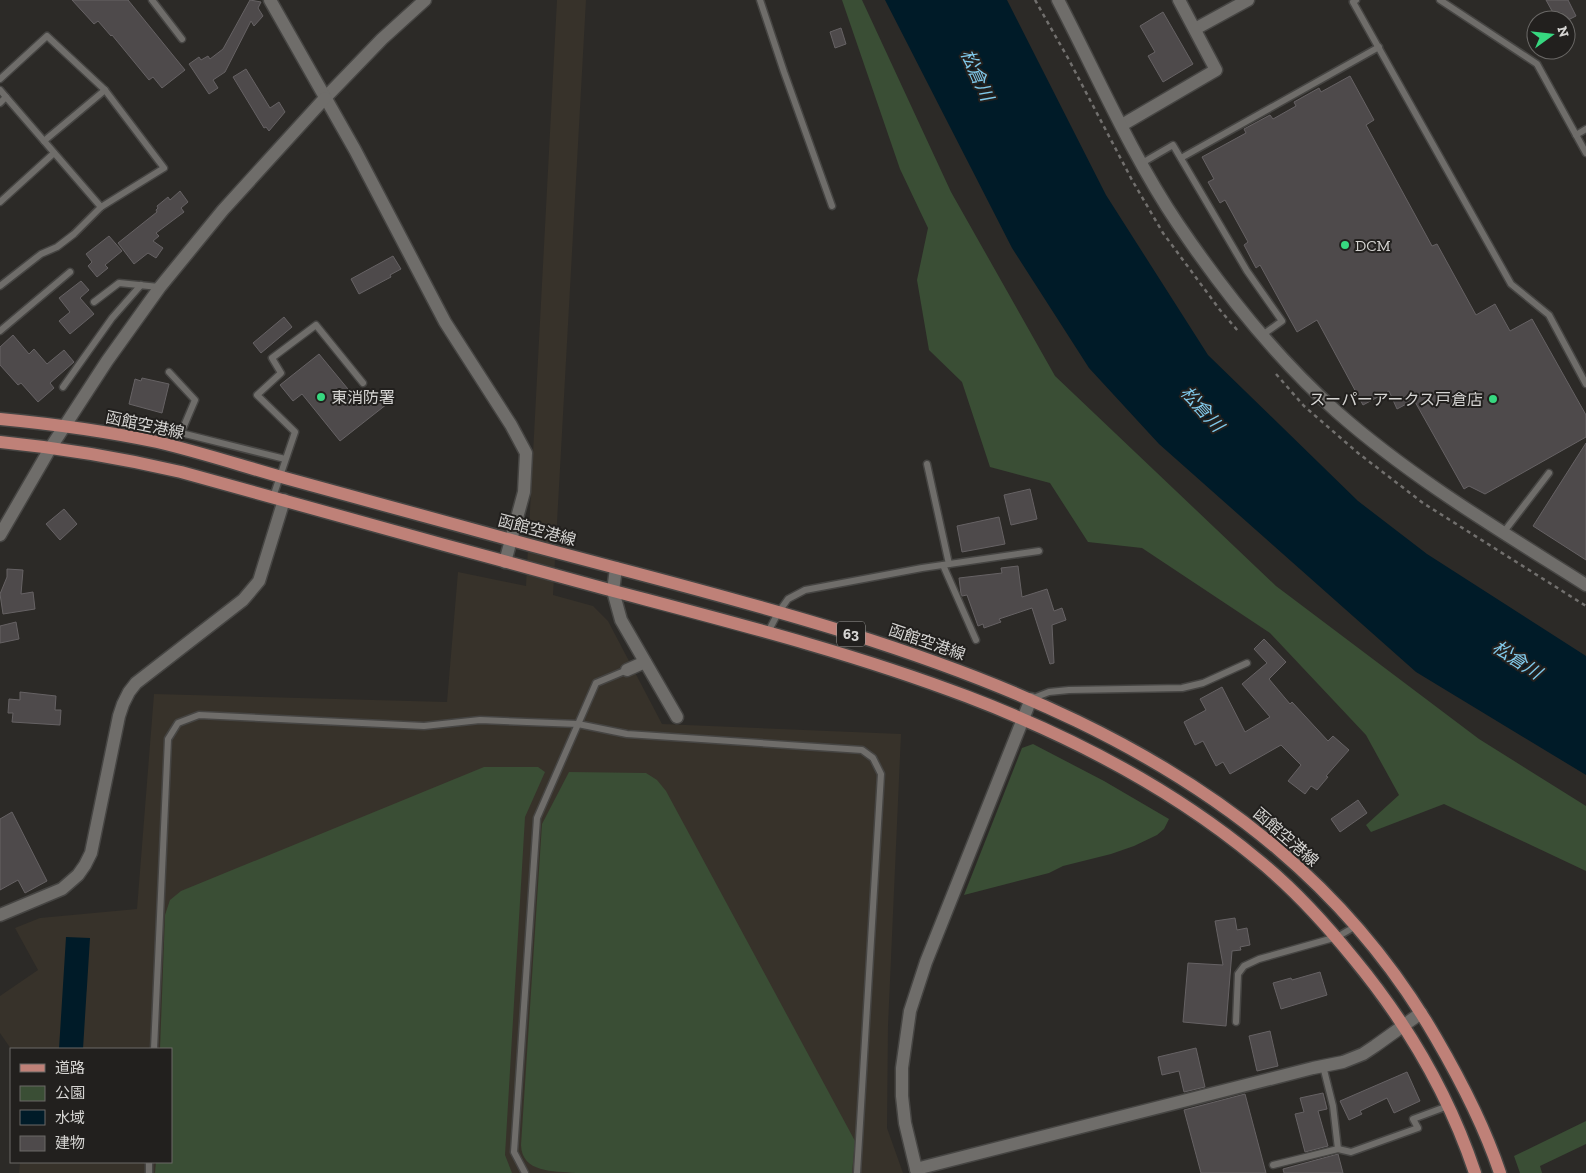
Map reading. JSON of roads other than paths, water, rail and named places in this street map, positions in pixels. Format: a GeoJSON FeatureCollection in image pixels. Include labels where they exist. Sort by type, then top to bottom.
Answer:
{"type":"FeatureCollection","features":[{"type":"Feature","properties":{"kind":"main road","name":"函館空港線"},"geometry":{"type":"LineString","coordinates":[[0,419],[65,426],[160,443],[778,613],[904,651],[963,672],[1031,699],[1088,725],[1161,765],[1220,803],[1288,859],[1331,899],[1356,926],[1401,983],[1421,1013],[1472,1103],[1500,1173]]}},
{"type":"Feature","properties":{"kind":"main road","name":"63"},"geometry":{"type":"LineString","coordinates":[[0,442],[51,447],[141,462],[768,632],[956,692],[1022,719],[1105,759],[1172,798],[1258,860],[1285,884],[1337,937],[1373,982],[1403,1025],[1448,1106],[1475,1173]]}},
{"type":"Feature","properties":{"kind":"street"},"geometry":{"type":"LineString","coordinates":[[270,0],[355,150],[445,322],[511,425],[526,453],[524,492],[506,562]]}},
{"type":"Feature","properties":{"kind":"street"},"geometry":{"type":"LineString","coordinates":[[0,535],[51,447],[107,361],[160,287],[223,210],[325,98],[382,39],[425,0]]}},
{"type":"Feature","properties":{"kind":"street"},"geometry":{"type":"LineString","coordinates":[[1058,0],[1142,163],[1178,223],[1262,336],[1337,412],[1378,446],[1444,495],[1586,585]]}},
{"type":"Feature","properties":{"kind":"street"},"geometry":{"type":"LineString","coordinates":[[1122,125],[1216,70],[1179,0]]}},
{"type":"Feature","properties":{"kind":"street"},"geometry":{"type":"LineString","coordinates":[[1195,29],[1248,0]]}},
{"type":"Feature","properties":{"kind":"street"},"geometry":{"type":"LineString","coordinates":[[0,914],[62,889],[78,875],[91,853],[119,716],[129,692],[144,676],[243,600],[252,591],[264,569],[278,499]]}},
{"type":"Feature","properties":{"kind":"street"},"geometry":{"type":"LineString","coordinates":[[616,568],[613,591],[621,620],[677,717]]}},
{"type":"Feature","properties":{"kind":"street"},"geometry":{"type":"LineString","coordinates":[[628,670],[645,662]]}},
{"type":"Feature","properties":{"kind":"street"},"geometry":{"type":"LineString","coordinates":[[1031,699],[926,962],[910,1011],[902,1068],[902,1096],[905,1123],[917,1171],[1343,1062],[1363,1054],[1421,1013]]}},
{"type":"Feature","properties":{"kind":"lane"},"geometry":{"type":"LineString","coordinates":[[152,0],[182,39]]}},
{"type":"Feature","properties":{"kind":"lane"},"geometry":{"type":"LineString","coordinates":[[760,0],[832,206]]}},
{"type":"Feature","properties":{"kind":"lane"},"geometry":{"type":"LineString","coordinates":[[1356,0],[1353,2],[1511,284],[1549,315],[1586,384]]}},
{"type":"Feature","properties":{"kind":"lane"},"geometry":{"type":"LineString","coordinates":[[1440,0],[1537,64],[1586,153]]}},
{"type":"Feature","properties":{"kind":"lane"},"geometry":{"type":"LineString","coordinates":[[0,78],[47,36],[106,90],[164,168],[101,207],[74,234],[57,247],[41,254],[0,286]]}},
{"type":"Feature","properties":{"kind":"lane"},"geometry":{"type":"LineString","coordinates":[[1181,158],[1379,47]]}},
{"type":"Feature","properties":{"kind":"lane"},"geometry":{"type":"LineString","coordinates":[[0,90],[101,207]]}},
{"type":"Feature","properties":{"kind":"lane"},"geometry":{"type":"LineString","coordinates":[[44,141],[106,90]]}},
{"type":"Feature","properties":{"kind":"lane"},"geometry":{"type":"LineString","coordinates":[[0,103],[6,97]]}},
{"type":"Feature","properties":{"kind":"lane"},"geometry":{"type":"LineString","coordinates":[[1576,135],[1586,129]]}},
{"type":"Feature","properties":{"kind":"lane"},"geometry":{"type":"LineString","coordinates":[[1142,163],[1173,145],[1247,271],[1282,321],[1262,336]]}},
{"type":"Feature","properties":{"kind":"lane"},"geometry":{"type":"LineString","coordinates":[[0,202],[54,153]]}},
{"type":"Feature","properties":{"kind":"lane"},"geometry":{"type":"LineString","coordinates":[[0,331],[70,272]]}},
{"type":"Feature","properties":{"kind":"lane"},"geometry":{"type":"LineString","coordinates":[[94,302],[119,283],[160,287]]}},
{"type":"Feature","properties":{"kind":"lane"},"geometry":{"type":"LineString","coordinates":[[63,387],[112,318],[141,285]]}},
{"type":"Feature","properties":{"kind":"lane"},"geometry":{"type":"LineString","coordinates":[[278,499],[279,476],[295,432],[257,395],[281,373],[272,358],[316,325],[363,383]]}},
{"type":"Feature","properties":{"kind":"lane"},"geometry":{"type":"LineString","coordinates":[[169,372],[195,400],[181,433],[285,459]]}},
{"type":"Feature","properties":{"kind":"lane"},"geometry":{"type":"LineString","coordinates":[[927,464],[946,564],[976,640]]}},
{"type":"Feature","properties":{"kind":"lane"},"geometry":{"type":"LineString","coordinates":[[1503,533],[1549,473]]}},
{"type":"Feature","properties":{"kind":"lane"},"geometry":{"type":"LineString","coordinates":[[768,632],[788,599],[805,590],[946,564],[1039,551]]}},
{"type":"Feature","properties":{"kind":"lane"},"geometry":{"type":"LineString","coordinates":[[1031,699],[1049,692],[1069,690],[1182,688],[1204,683],[1247,663]]}},
{"type":"Feature","properties":{"kind":"lane"},"geometry":{"type":"LineString","coordinates":[[524,1173],[514,1152],[537,818],[596,683],[628,670]]}},
{"type":"Feature","properties":{"kind":"lane"},"geometry":{"type":"LineString","coordinates":[[154,1048],[168,739],[178,723],[199,715],[424,726],[480,720],[578,724],[627,734],[862,750],[873,758],[881,774],[857,1173]]}},
{"type":"Feature","properties":{"kind":"lane"},"geometry":{"type":"LineString","coordinates":[[1236,1022],[1238,974],[1244,966],[1259,959],[1337,937],[1356,926]]}},
{"type":"Feature","properties":{"kind":"lane"},"geometry":{"type":"LineString","coordinates":[[1323,1066],[1333,1106],[1338,1149]]}},
{"type":"Feature","properties":{"kind":"lane"},"geometry":{"type":"LineString","coordinates":[[1272,1165],[1338,1149],[1351,1152],[1418,1128],[1413,1119],[1448,1106]]}},
{"type":"Feature","properties":{"kind":"water","name":"松倉川"},"geometry":{"type":"Polygon","coordinates":[[[885,0],[1007,0],[1106,195],[1208,355],[1358,501],[1427,554],[1586,656],[1586,775],[1416,672],[1159,444],[1089,368],[1012,248],[885,0]]]}},
{"type":"Feature","properties":{"kind":"water"},"geometry":{"type":"Polygon","coordinates":[[[66,937],[90,938],[83,1048],[59,1048],[66,937]]]}},
{"type":"Feature","properties":{"kind":"place","name":"DCM"},"geometry":{"type":"Point","coordinates":[1345,245]}},
{"type":"Feature","properties":{"kind":"place","name":"東消防署"},"geometry":{"type":"Point","coordinates":[321,397]}},
{"type":"Feature","properties":{"kind":"place","name":"スーパーアークス戸倉店"},"geometry":{"type":"Point","coordinates":[1493,399]}}]}
